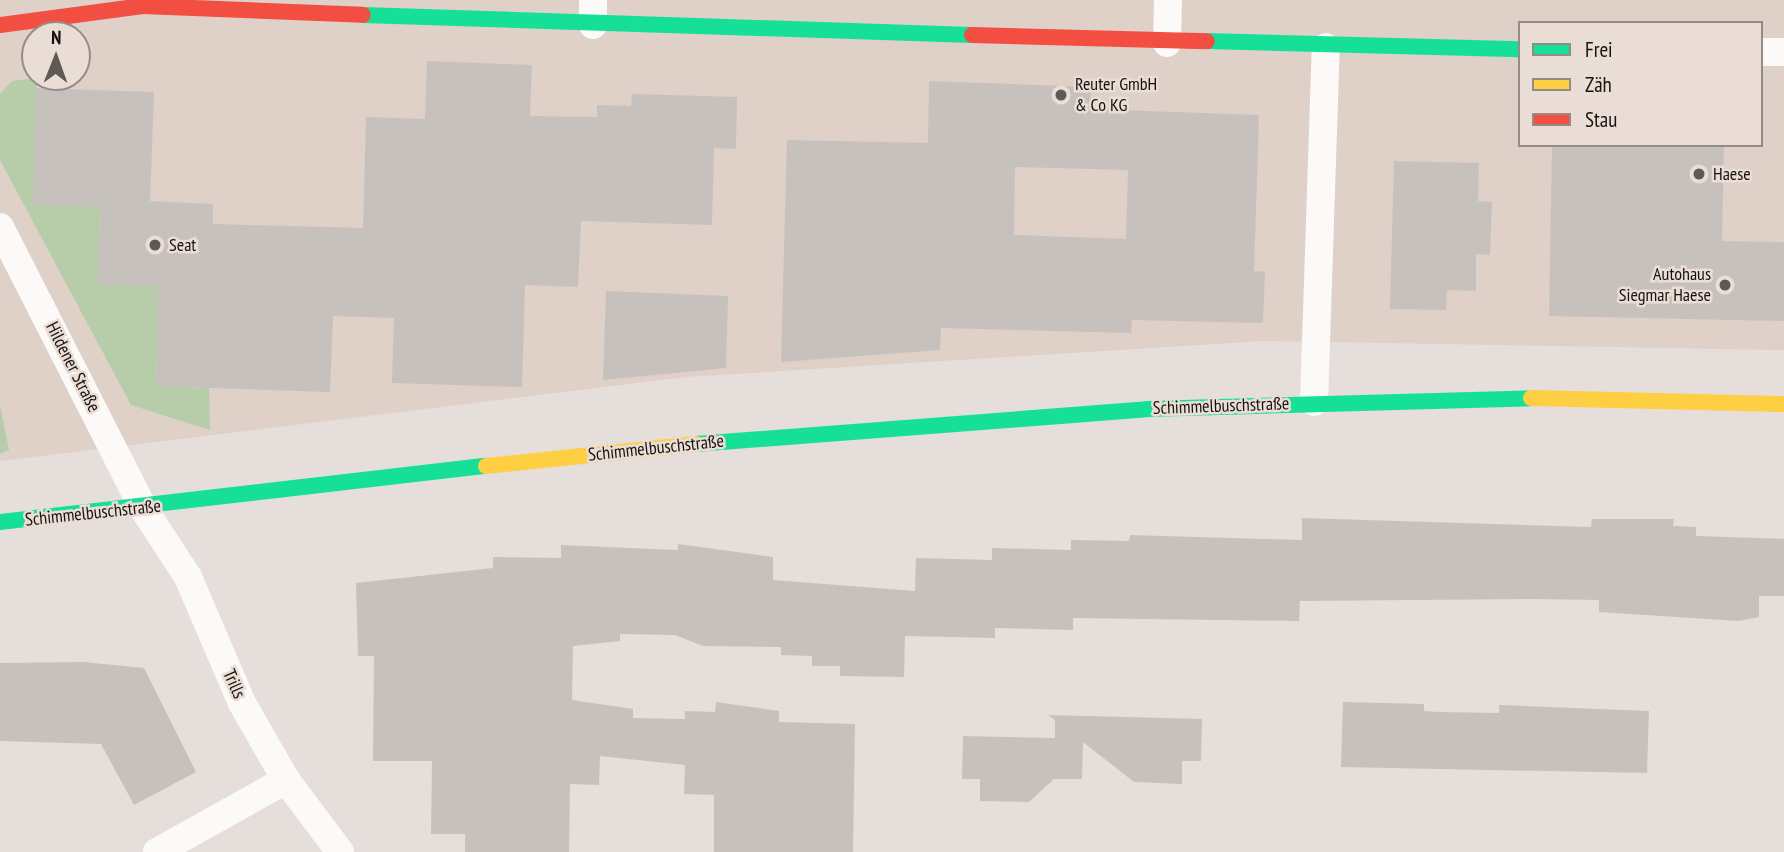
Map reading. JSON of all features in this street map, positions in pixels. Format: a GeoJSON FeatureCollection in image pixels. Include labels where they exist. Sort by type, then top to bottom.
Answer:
{"type":"FeatureCollection","features":[{"type":"Feature","properties":{"kind":"main road"},"geometry":{"type":"LineString","coordinates":[[0,25],[143,6],[593,13],[1167,43],[1518,49]]}},
{"type":"Feature","properties":{"kind":"main road","name":"Schimmelbuschstraße"},"geometry":{"type":"LineString","coordinates":[[0,522],[782,434],[1314,402],[1556,397],[1784,404]]}},
{"type":"Feature","properties":{"kind":"street"},"geometry":{"type":"LineString","coordinates":[[1167,43],[1168,0]]}},
{"type":"Feature","properties":{"kind":"street","name":"Schimmelbuschstraße"},"geometry":{"type":"LineString","coordinates":[[1314,402],[1326,47]]}},
{"type":"Feature","properties":{"kind":"street"},"geometry":{"type":"LineString","coordinates":[[1763,52],[1784,52]]}},
{"type":"Feature","properties":{"kind":"street","name":"Hildener Straße"},"geometry":{"type":"LineString","coordinates":[[0,227],[143,508]]}},
{"type":"Feature","properties":{"kind":"street","name":"Trills"},"geometry":{"type":"LineString","coordinates":[[143,508],[188,577],[242,703],[286,780],[340,852]]}},
{"type":"Feature","properties":{"kind":"street"},"geometry":{"type":"LineString","coordinates":[[157,852],[286,780]]}},
{"type":"Feature","properties":{"kind":"shaded area"},"geometry":{"type":"Polygon","coordinates":[[[0,0],[1784,0],[1784,350],[1263,341],[686,377],[0,461],[0,0]]]}},
{"type":"Feature","properties":{"kind":"green space"},"geometry":{"type":"Polygon","coordinates":[[[21,80],[21,91],[37,91],[33,204],[100,207],[98,283],[159,286],[156,386],[209,388],[210,430],[131,405],[0,160],[0,94],[12,81],[21,80]]]}},
{"type":"Feature","properties":{"kind":"green space"},"geometry":{"type":"Polygon","coordinates":[[[0,405],[9,450],[0,454],[0,405]]]}},
{"type":"Feature","properties":{"kind":"building"},"geometry":{"type":"Polygon","coordinates":[[[427,61],[532,65],[530,116],[597,117],[597,105],[631,106],[632,94],[737,97],[736,149],[714,148],[712,225],[581,221],[578,287],[525,285],[522,387],[392,383],[394,318],[333,316],[330,392],[156,386],[159,286],[98,284],[100,207],[33,204],[36,91],[154,92],[150,201],[213,204],[213,224],[363,228],[366,117],[425,119],[427,61]]]}},
{"type":"Feature","properties":{"kind":"building"},"geometry":{"type":"Polygon","coordinates":[[[929,81],[1091,87],[1090,109],[1259,115],[1254,271],[1265,272],[1263,323],[1132,320],[1131,333],[941,328],[940,350],[781,362],[787,140],[928,143],[929,81]],[[1015,167],[1014,235],[1126,239],[1128,170],[1015,167]]]}},
{"type":"Feature","properties":{"kind":"building"},"geometry":{"type":"Polygon","coordinates":[[[1552,147],[1724,147],[1722,241],[1784,242],[1784,321],[1549,316],[1552,147]]]}},
{"type":"Feature","properties":{"kind":"building"},"geometry":{"type":"Polygon","coordinates":[[[1394,161],[1479,163],[1478,201],[1492,202],[1490,255],[1476,254],[1476,291],[1447,290],[1446,310],[1390,309],[1394,161]]]}},
{"type":"Feature","properties":{"kind":"building"},"geometry":{"type":"Polygon","coordinates":[[[606,291],[728,296],[726,368],[603,380],[606,291]]]}},
{"type":"Feature","properties":{"kind":"building"},"geometry":{"type":"Polygon","coordinates":[[[1302,518],[1591,527],[1592,519],[1674,519],[1673,526],[1696,527],[1696,536],[1784,539],[1784,596],[1759,596],[1759,617],[1738,621],[1599,612],[1599,600],[1532,599],[1300,601],[1299,621],[1073,618],[1073,630],[995,628],[995,638],[905,636],[904,677],[840,676],[840,666],[812,666],[812,656],[781,655],[781,647],[703,646],[675,635],[620,634],[620,641],[573,646],[572,700],[633,709],[633,718],[685,719],[685,711],[715,712],[716,702],[779,711],[779,722],[855,724],[853,852],[714,852],[714,795],[684,794],[685,765],[600,756],[599,785],[570,784],[569,852],[465,852],[465,834],[431,834],[432,761],[373,761],[374,656],[358,656],[356,583],[493,568],[493,557],[561,558],[561,545],[678,550],[678,544],[773,557],[773,580],[915,591],[916,558],[992,560],[992,548],[1071,550],[1071,540],[1129,541],[1130,535],[1302,540],[1302,518]]]}},
{"type":"Feature","properties":{"kind":"building"},"geometry":{"type":"Polygon","coordinates":[[[83,662],[144,668],[196,772],[134,805],[101,744],[0,741],[0,663],[83,662]]]}},
{"type":"Feature","properties":{"kind":"building"},"geometry":{"type":"Polygon","coordinates":[[[1343,702],[1424,704],[1424,711],[1439,712],[1499,713],[1499,705],[1649,711],[1647,773],[1341,767],[1343,702]]]}},
{"type":"Feature","properties":{"kind":"building"},"geometry":{"type":"Polygon","coordinates":[[[1048,715],[1202,719],[1201,761],[1182,761],[1182,784],[1134,782],[1083,742],[1082,779],[1054,779],[1029,802],[980,801],[980,779],[962,779],[963,736],[1055,738],[1055,720],[1048,715]]]}},
{"type":"Feature","properties":{"kind":"traffic: fast"},"geometry":{"type":"LineString","coordinates":[[363,15],[972,35]]}},
{"type":"Feature","properties":{"kind":"traffic: fast"},"geometry":{"type":"LineString","coordinates":[[1207,41],[1518,49]]}},
{"type":"Feature","properties":{"kind":"traffic: fast"},"geometry":{"type":"LineString","coordinates":[[696,444],[1147,409],[1531,398]]}},
{"type":"Feature","properties":{"kind":"traffic: fast"},"geometry":{"type":"LineString","coordinates":[[0,522],[486,466]]}},
{"type":"Feature","properties":{"kind":"traffic: slow"},"geometry":{"type":"LineString","coordinates":[[1531,398],[1784,404]]}},
{"type":"Feature","properties":{"kind":"traffic: slow"},"geometry":{"type":"LineString","coordinates":[[486,466],[696,444]]}},
{"type":"Feature","properties":{"kind":"traffic: jam"},"geometry":{"type":"LineString","coordinates":[[0,25],[143,6],[363,15]]}},
{"type":"Feature","properties":{"kind":"traffic: jam"},"geometry":{"type":"LineString","coordinates":[[972,35],[1207,41]]}},
{"type":"Feature","properties":{"kind":"place","name":"Reuter GmbH & Co KG"},"geometry":{"type":"Point","coordinates":[1061,95]}},
{"type":"Feature","properties":{"kind":"place","name":"Haese"},"geometry":{"type":"Point","coordinates":[1699,174]}},
{"type":"Feature","properties":{"kind":"place","name":"Seat"},"geometry":{"type":"Point","coordinates":[155,245]}},
{"type":"Feature","properties":{"kind":"place","name":"Autohaus Siegmar Haese"},"geometry":{"type":"Point","coordinates":[1725,285]}}]}
